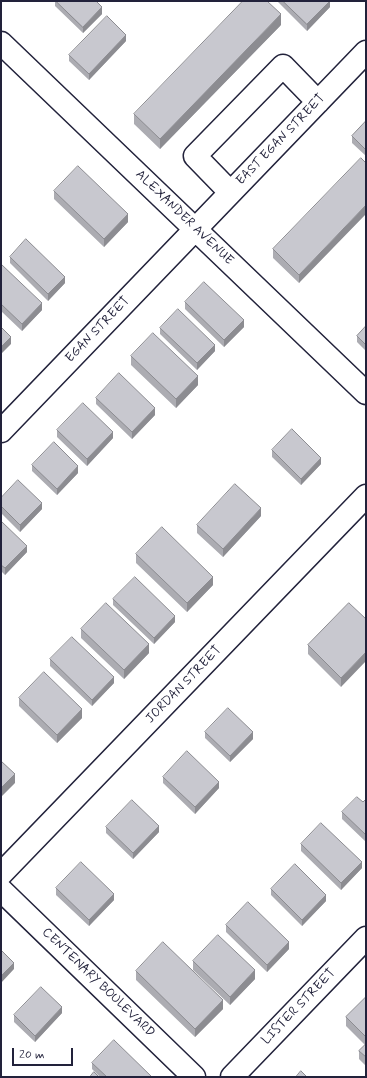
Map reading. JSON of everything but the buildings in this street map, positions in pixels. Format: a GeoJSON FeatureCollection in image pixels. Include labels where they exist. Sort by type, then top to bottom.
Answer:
{"type":"FeatureCollection","features":[{"type":"Feature","properties":{"kind":"street","name":"ALEXANDER AVENUE"},"geometry":{"type":"LineString","coordinates":[[1,43],[366,393]]}},
{"type":"Feature","properties":{"kind":"street","name":"EAST EGAN STREET"},"geometry":{"type":"LineString","coordinates":[[195,229],[366,52]]}},
{"type":"Feature","properties":{"kind":"street"},"geometry":{"type":"LineString","coordinates":[[230,192],[195,156],[282,66],[318,102]]}},
{"type":"Feature","properties":{"kind":"street","name":"EGAN STREET"},"geometry":{"type":"LineString","coordinates":[[1,431],[195,229]]}},
{"type":"Feature","properties":{"kind":"street","name":"JORDAN STREET"},"geometry":{"type":"LineString","coordinates":[[1,874],[366,496]]}},
{"type":"Feature","properties":{"kind":"street","name":"CENTENARY BOULEVARD"},"geometry":{"type":"LineString","coordinates":[[1,890],[194,1077]]}},
{"type":"Feature","properties":{"kind":"street","name":"LISTER STREET"},"geometry":{"type":"LineString","coordinates":[[232,1077],[366,938]]}}]}
